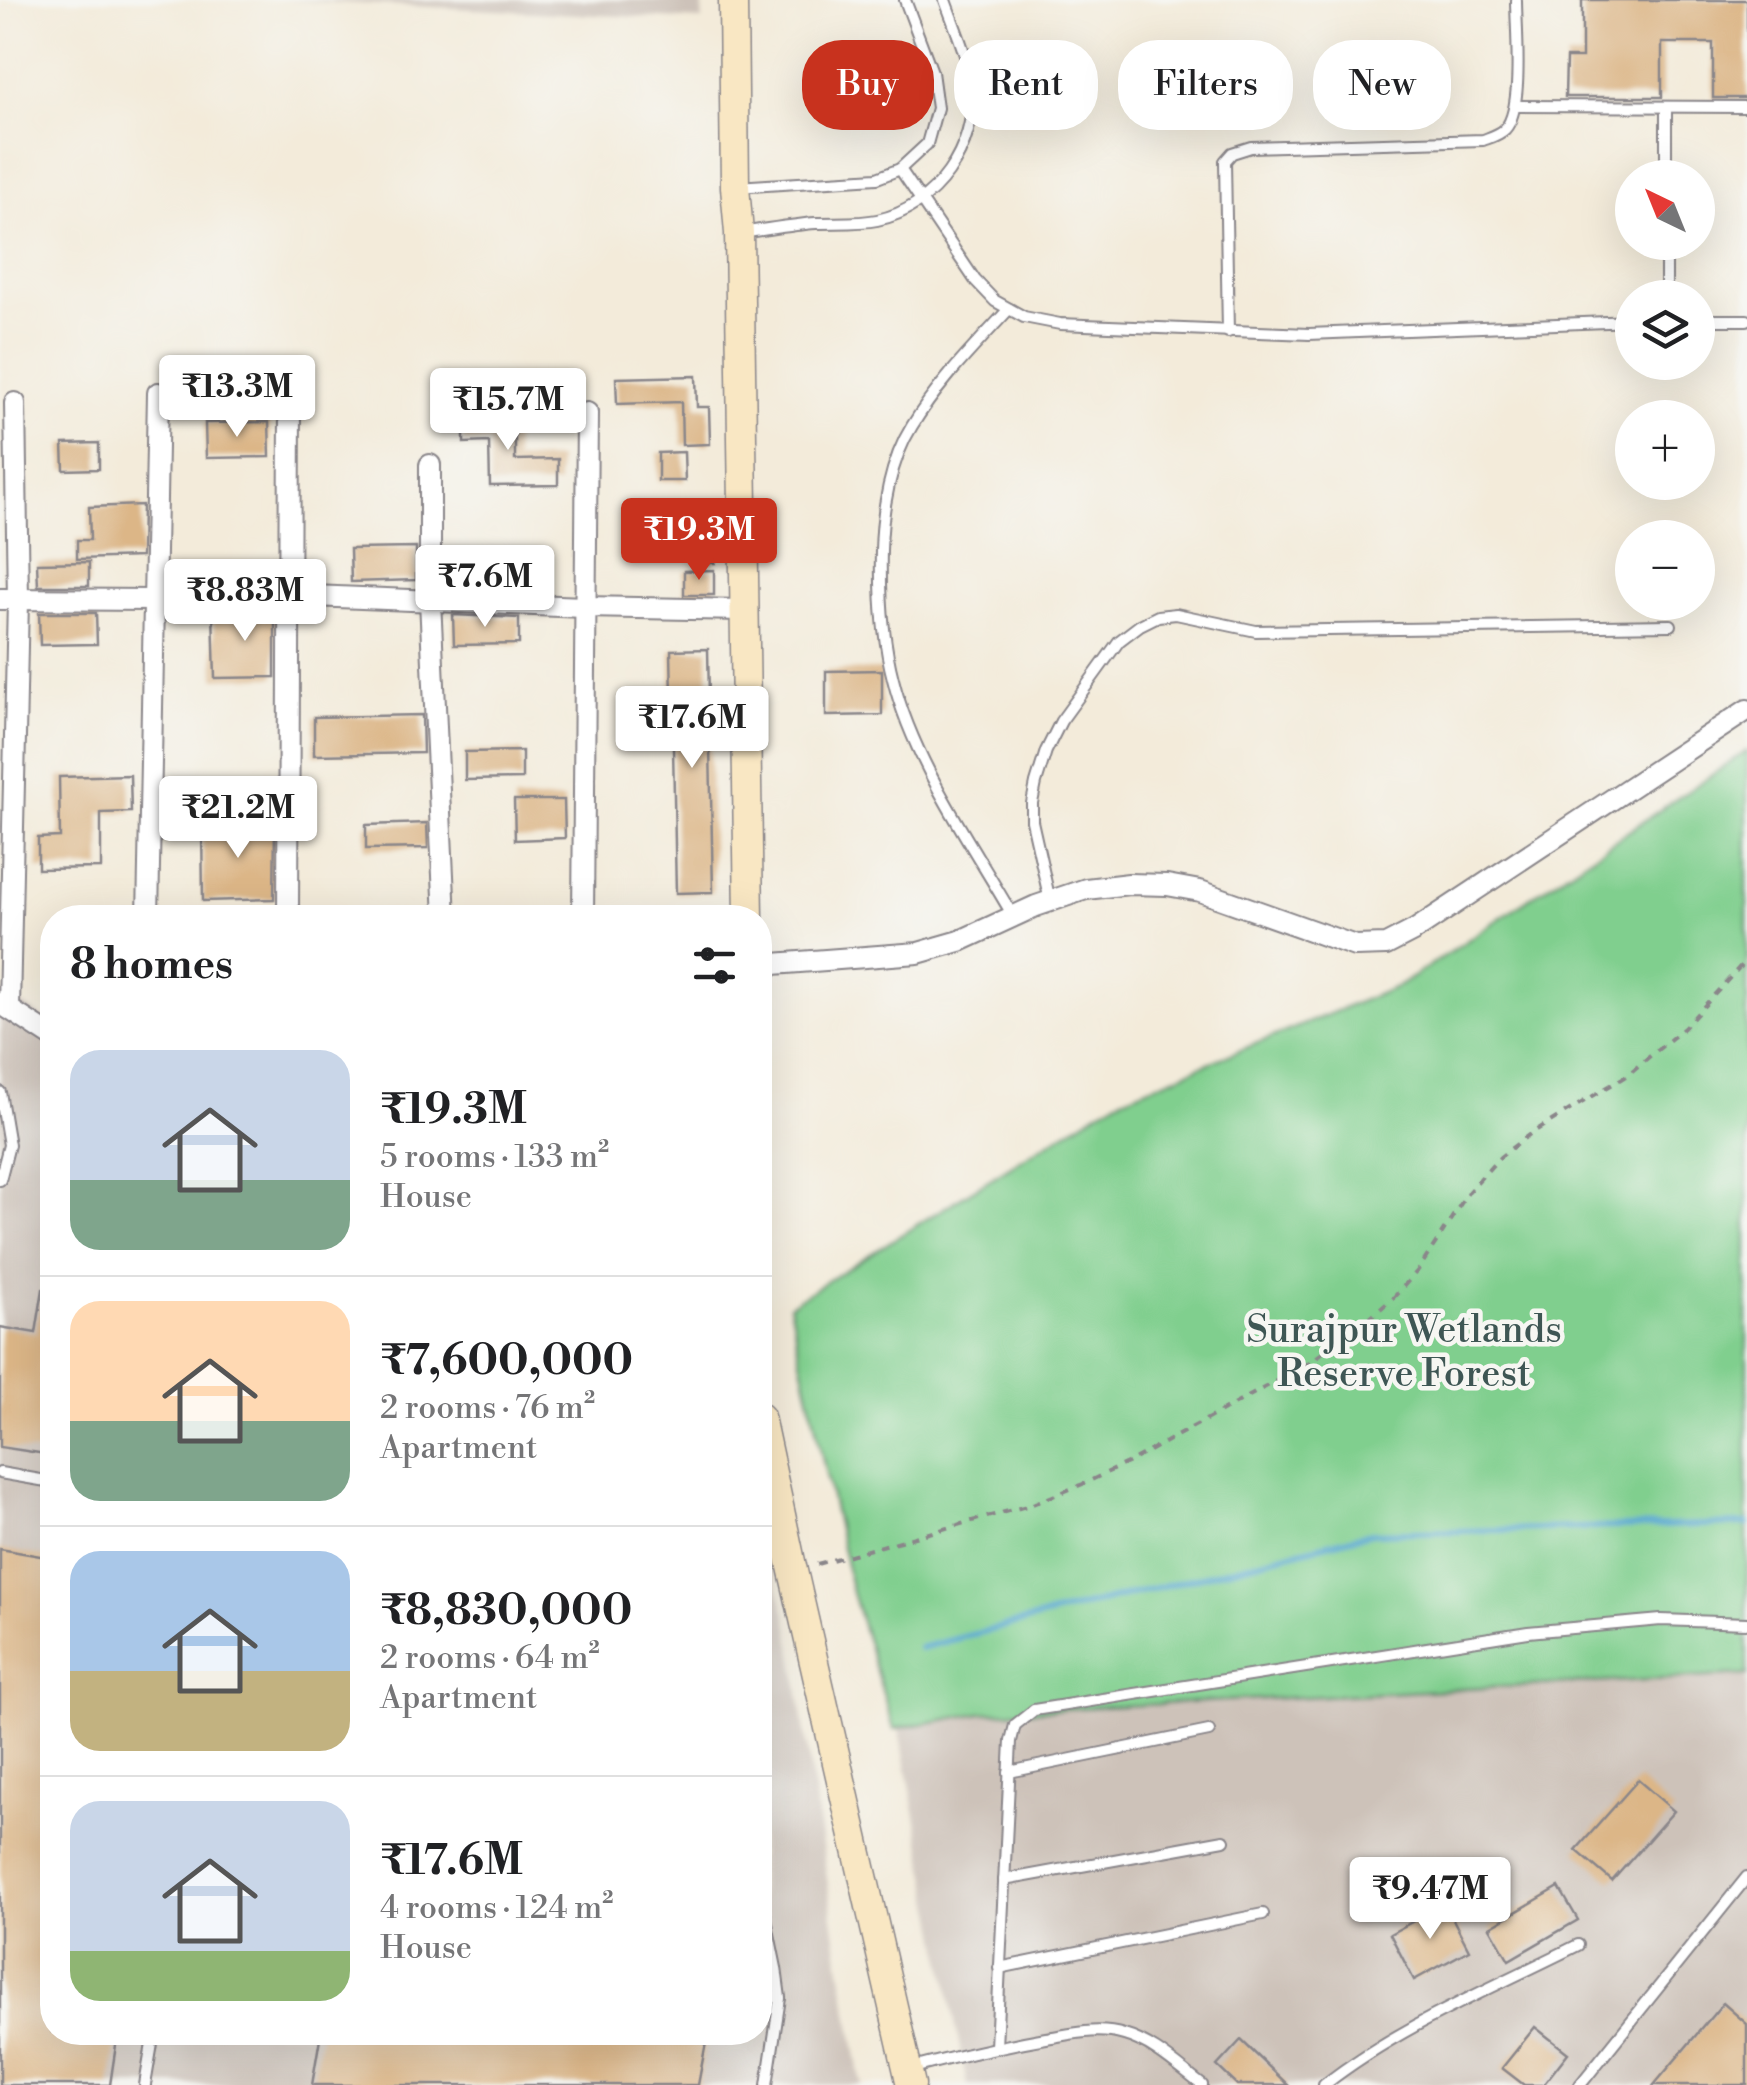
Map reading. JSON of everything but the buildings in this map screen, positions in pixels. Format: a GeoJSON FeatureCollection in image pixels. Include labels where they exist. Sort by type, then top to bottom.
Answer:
{"type":"FeatureCollection","features":[{"type":"Feature","properties":{"kind":"main road"},"geometry":{"type":"LineString","coordinates":[[733,0],[749,905]]}},
{"type":"Feature","properties":{"kind":"main road"},"geometry":{"type":"LineString","coordinates":[[772,1472],[910,2077]]}},
{"type":"Feature","properties":{"kind":"street"},"geometry":{"type":"LineString","coordinates":[[148,905],[158,394]]}},
{"type":"Feature","properties":{"kind":"street"},"geometry":{"type":"LineString","coordinates":[[16,403],[9,600],[4,1006],[40,1029]]}},
{"type":"Feature","properties":{"kind":"street"},"geometry":{"type":"LineString","coordinates":[[288,905],[290,403]]}},
{"type":"Feature","properties":{"kind":"street"},"geometry":{"type":"LineString","coordinates":[[582,905],[587,413]]}},
{"type":"Feature","properties":{"kind":"street"},"geometry":{"type":"LineString","coordinates":[[430,465],[430,600],[444,905]]}},
{"type":"Feature","properties":{"kind":"street"},"geometry":{"type":"LineString","coordinates":[[9,600],[288,595],[744,610]]}},
{"type":"Feature","properties":{"kind":"street"},"geometry":{"type":"LineString","coordinates":[[772,964],[918,953],[960,941],[1086,889],[1129,884],[1200,890],[1355,946],[1386,945],[1415,930],[1747,710]]}},
{"type":"Feature","properties":{"kind":"lane"},"geometry":{"type":"LineString","coordinates":[[735,186],[877,178],[900,169],[927,144],[937,108],[932,72],[905,0]]}},
{"type":"Feature","properties":{"kind":"lane"},"geometry":{"type":"LineString","coordinates":[[739,233],[814,223],[875,221],[900,214],[920,202],[950,174],[964,144],[972,110],[972,86],[945,0]]}},
{"type":"Feature","properties":{"kind":"lane"},"geometry":{"type":"LineString","coordinates":[[1228,332],[1224,161],[1232,153],[1251,146],[1483,140],[1498,134],[1508,126],[1516,106],[1516,0]]}},
{"type":"Feature","properties":{"kind":"lane"},"geometry":{"type":"LineString","coordinates":[[1516,106],[1747,106]]}},
{"type":"Feature","properties":{"kind":"lane"},"geometry":{"type":"LineString","coordinates":[[1666,108],[1666,160]]}},
{"type":"Feature","properties":{"kind":"lane"},"geometry":{"type":"LineString","coordinates":[[900,169],[976,280],[995,300],[1024,317],[1060,324],[1309,334],[1615,322]]}},
{"type":"Feature","properties":{"kind":"lane"},"geometry":{"type":"LineString","coordinates":[[1009,309],[950,374],[910,428],[894,468],[882,522],[880,576],[883,626],[893,680],[910,730],[1013,916]]}},
{"type":"Feature","properties":{"kind":"lane"},"geometry":{"type":"LineString","coordinates":[[1715,320],[1747,320]]}},
{"type":"Feature","properties":{"kind":"lane"},"geometry":{"type":"LineString","coordinates":[[1050,901],[1032,821],[1036,782],[1046,750],[1061,721],[1120,641],[1158,616],[1176,614],[1256,631],[1672,625]]}},
{"type":"Feature","properties":{"kind":"lane"},"geometry":{"type":"LineString","coordinates":[[0,1092],[9,1145],[0,1180]]}},
{"type":"Feature","properties":{"kind":"lane"},"geometry":{"type":"LineString","coordinates":[[0,1474],[40,1480]]}},
{"type":"Feature","properties":{"kind":"lane"},"geometry":{"type":"LineString","coordinates":[[996,2046],[1011,1741],[1015,1725],[1034,1710],[1548,1630],[1661,1620],[1747,1623]]}},
{"type":"Feature","properties":{"kind":"lane"},"geometry":{"type":"LineString","coordinates":[[1009,1772],[1209,1731]]}},
{"type":"Feature","properties":{"kind":"lane"},"geometry":{"type":"LineString","coordinates":[[1004,1880],[1224,1840]]}},
{"type":"Feature","properties":{"kind":"lane"},"geometry":{"type":"LineString","coordinates":[[1580,2085],[1747,1877]]}},
{"type":"Feature","properties":{"kind":"lane"},"geometry":{"type":"LineString","coordinates":[[1000,1968],[1263,1914]]}},
{"type":"Feature","properties":{"kind":"lane"},"geometry":{"type":"LineString","coordinates":[[1324,2085],[1392,2039],[1578,1945]]}},
{"type":"Feature","properties":{"kind":"lane"},"geometry":{"type":"LineString","coordinates":[[768,2085],[780,1998],[772,1948]]}},
{"type":"Feature","properties":{"kind":"lane"},"geometry":{"type":"LineString","coordinates":[[772,1996],[780,1998]]}},
{"type":"Feature","properties":{"kind":"lane"},"geometry":{"type":"LineString","coordinates":[[910,2077],[996,2046],[1088,2031],[1126,2035],[1153,2049],[1202,2085]]}},
{"type":"Feature","properties":{"kind":"lane"},"geometry":{"type":"LineString","coordinates":[[145,2085],[152,2045]]}},
{"type":"Feature","properties":{"kind":"path"},"geometry":{"type":"LineString","coordinates":[[793,1571],[1030,1505],[1083,1484],[1304,1366],[1394,1297],[1420,1269],[1469,1191],[1500,1157],[1530,1134],[1626,1076],[1684,1028],[1747,959]]}},
{"type":"Feature","properties":{"kind":"shaded area"},"geometry":{"type":"Polygon","coordinates":[[[283,0],[703,0],[702,20],[283,0]]]}},
{"type":"Feature","properties":{"kind":"shaded area"},"geometry":{"type":"Polygon","coordinates":[[[0,989],[40,1016],[40,2045],[772,2045],[772,1568],[788,1622],[862,2085],[0,2085],[0,989]]]}},
{"type":"Feature","properties":{"kind":"shaded area"},"geometry":{"type":"Polygon","coordinates":[[[1747,1611],[1747,2085],[967,2085],[892,1690],[1747,1611]]]}},
{"type":"Feature","properties":{"kind":"green space","name":"Surajpur Wetlands Reserve Forest"},"geometry":{"type":"Polygon","coordinates":[[[1747,751],[1747,1675],[981,1713],[894,1729],[852,1593],[789,1305],[1115,1101],[1401,985],[1747,751]]]}},
{"type":"Feature","properties":{"kind":"waterway"},"geometry":{"type":"LineString","coordinates":[[920,1648],[1371,1533],[1747,1524]]}}]}
